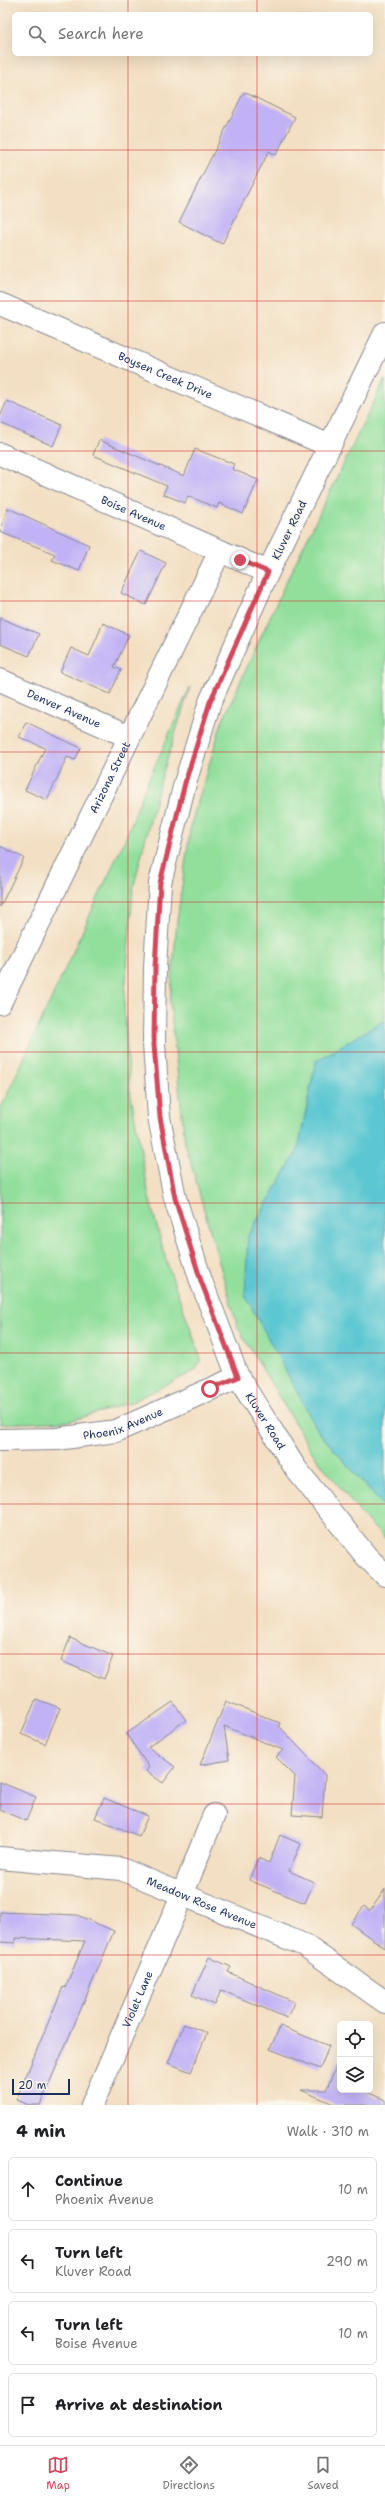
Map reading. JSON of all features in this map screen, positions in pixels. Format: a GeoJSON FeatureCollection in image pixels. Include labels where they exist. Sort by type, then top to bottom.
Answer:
{"type":"FeatureCollection","features":[{"type":"Feature","properties":{"kind":"street","name":"Boysen Creek Drive"},"geometry":{"type":"LineString","coordinates":[[0,304],[330,446]]}},
{"type":"Feature","properties":{"kind":"street","name":"Kluver Road"},"geometry":{"type":"LineString","coordinates":[[385,333],[268,572],[210,702],[185,783],[160,883],[155,967],[154,1044],[160,1117],[174,1190],[201,1281],[238,1377],[296,1469],[366,1556],[385,1574]]}},
{"type":"Feature","properties":{"kind":"street","name":"Boise Avenue"},"geometry":{"type":"LineString","coordinates":[[0,454],[268,572]]}},
{"type":"Feature","properties":{"kind":"street","name":"Arizona Street"},"geometry":{"type":"LineString","coordinates":[[0,1003],[220,550]]}},
{"type":"Feature","properties":{"kind":"street","name":"Denver Avenue"},"geometry":{"type":"LineString","coordinates":[[0,680],[129,737]]}},
{"type":"Feature","properties":{"kind":"street","name":"Phoenix Avenue"},"geometry":{"type":"LineString","coordinates":[[0,1440],[57,1439],[116,1431],[238,1377]]}},
{"type":"Feature","properties":{"kind":"street","name":"Violet Lane"},"geometry":{"type":"LineString","coordinates":[[92,2105],[183,1893],[214,1815]]}},
{"type":"Feature","properties":{"kind":"street","name":"Meadow Rose Avenue"},"geometry":{"type":"LineString","coordinates":[[0,1858],[121,1869],[183,1893],[304,1945],[385,2002]]}},
{"type":"Feature","properties":{"kind":"green space"},"geometry":{"type":"Polygon","coordinates":[[[385,379],[385,1020],[316,1061],[298,1150],[248,1236],[318,1431],[385,1508],[385,1539],[364,1518],[312,1452],[238,1328],[185,1143],[170,1003],[177,921],[191,824],[222,722],[286,582],[385,379]]]}},
{"type":"Feature","properties":{"kind":"green space"},"geometry":{"type":"Polygon","coordinates":[[[190,687],[158,789],[133,889],[124,1006],[130,1090],[149,1197],[166,1260],[201,1359],[195,1371],[129,1403],[70,1421],[0,1424],[0,1110],[126,837],[145,788],[190,687]]]}},
{"type":"Feature","properties":{"kind":"water"},"geometry":{"type":"Polygon","coordinates":[[[385,1020],[385,1508],[318,1431],[245,1295],[248,1236],[298,1150],[316,1061],[385,1020]]]}},
{"type":"Feature","properties":{"kind":"building"},"geometry":{"type":"Polygon","coordinates":[[[244,92],[295,117],[276,155],[269,151],[222,244],[179,222],[244,92]]]}},
{"type":"Feature","properties":{"kind":"building"},"geometry":{"type":"Polygon","coordinates":[[[7,401],[62,425],[53,446],[0,423],[0,417],[7,401]]]}},
{"type":"Feature","properties":{"kind":"building"},"geometry":{"type":"Polygon","coordinates":[[[99,440],[184,476],[195,449],[234,464],[232,469],[258,480],[243,514],[219,503],[217,508],[188,496],[185,503],[163,494],[167,486],[93,455],[99,440]]]}},
{"type":"Feature","properties":{"kind":"building"},"geometry":{"type":"Polygon","coordinates":[[[8,508],[89,545],[79,571],[52,560],[55,554],[0,532],[8,508]]]}},
{"type":"Feature","properties":{"kind":"building"},"geometry":{"type":"Polygon","coordinates":[[[141,551],[166,563],[146,605],[121,593],[141,551]]]}},
{"type":"Feature","properties":{"kind":"building"},"geometry":{"type":"Polygon","coordinates":[[[0,618],[39,634],[29,656],[0,644],[0,618]]]}},
{"type":"Feature","properties":{"kind":"building"},"geometry":{"type":"Polygon","coordinates":[[[103,623],[129,635],[114,667],[121,670],[110,694],[60,672],[71,648],[89,656],[103,623]]]}},
{"type":"Feature","properties":{"kind":"building"},"geometry":{"type":"Polygon","coordinates":[[[26,722],[81,748],[75,760],[67,757],[47,800],[25,790],[45,748],[19,737],[26,722]]]}},
{"type":"Feature","properties":{"kind":"building"},"geometry":{"type":"Polygon","coordinates":[[[0,846],[24,858],[0,907],[0,846]]]}},
{"type":"Feature","properties":{"kind":"building"},"geometry":{"type":"Polygon","coordinates":[[[70,1638],[113,1656],[104,1679],[61,1661],[70,1638]]]}},
{"type":"Feature","properties":{"kind":"building"},"geometry":{"type":"Polygon","coordinates":[[[36,1699],[60,1708],[45,1744],[21,1734],[36,1699]]]}},
{"type":"Feature","properties":{"kind":"building"},"geometry":{"type":"Polygon","coordinates":[[[226,1701],[280,1723],[279,1726],[325,1775],[322,1817],[292,1815],[295,1776],[276,1757],[283,1750],[224,1726],[229,1760],[200,1765],[226,1701]]]}},
{"type":"Feature","properties":{"kind":"building"},"geometry":{"type":"Polygon","coordinates":[[[173,1702],[186,1720],[148,1747],[175,1767],[163,1783],[146,1771],[149,1767],[126,1734],[173,1702]]]}},
{"type":"Feature","properties":{"kind":"building"},"geometry":{"type":"Polygon","coordinates":[[[0,1782],[36,1797],[26,1821],[0,1810],[0,1782]]]}},
{"type":"Feature","properties":{"kind":"building"},"geometry":{"type":"Polygon","coordinates":[[[104,1798],[148,1816],[139,1836],[95,1818],[104,1798]]]}},
{"type":"Feature","properties":{"kind":"building"},"geometry":{"type":"Polygon","coordinates":[[[280,1835],[301,1844],[289,1871],[314,1882],[305,1903],[249,1880],[258,1858],[269,1863],[280,1835]]]}},
{"type":"Feature","properties":{"kind":"building"},"geometry":{"type":"Polygon","coordinates":[[[385,1889],[385,1948],[351,1924],[364,1906],[370,1911],[385,1889]]]}},
{"type":"Feature","properties":{"kind":"building"},"geometry":{"type":"Polygon","coordinates":[[[0,1912],[77,1915],[114,1931],[40,2105],[29,2105],[16,2100],[63,1987],[65,1988],[85,1941],[15,1938],[15,1943],[0,1942],[0,1912]]]}},
{"type":"Feature","properties":{"kind":"building"},"geometry":{"type":"Polygon","coordinates":[[[209,1957],[231,1967],[228,1972],[294,2002],[287,2018],[221,1990],[215,2005],[192,1995],[209,1957]]]}},
{"type":"Feature","properties":{"kind":"building"},"geometry":{"type":"Polygon","coordinates":[[[184,2024],[207,2033],[191,2072],[168,2063],[184,2024]]]}},
{"type":"Feature","properties":{"kind":"building"},"geometry":{"type":"Polygon","coordinates":[[[280,2026],[329,2046],[320,2069],[270,2049],[280,2026]]]}},
{"type":"Feature","properties":{"kind":"building"},"geometry":{"type":"Polygon","coordinates":[[[337,2065],[337,2093],[369,2093],[385,2100],[385,2105],[336,2105],[301,2090],[326,2090],[337,2065]]]}},
{"type":"Feature","properties":{"kind":"route"},"geometry":{"type":"LineString","coordinates":[[210,1389],[238,1377],[201,1281],[175,1198],[160,1117],[154,1044],[155,967],[160,883],[185,783],[210,702],[268,572],[240,560]]}}]}
